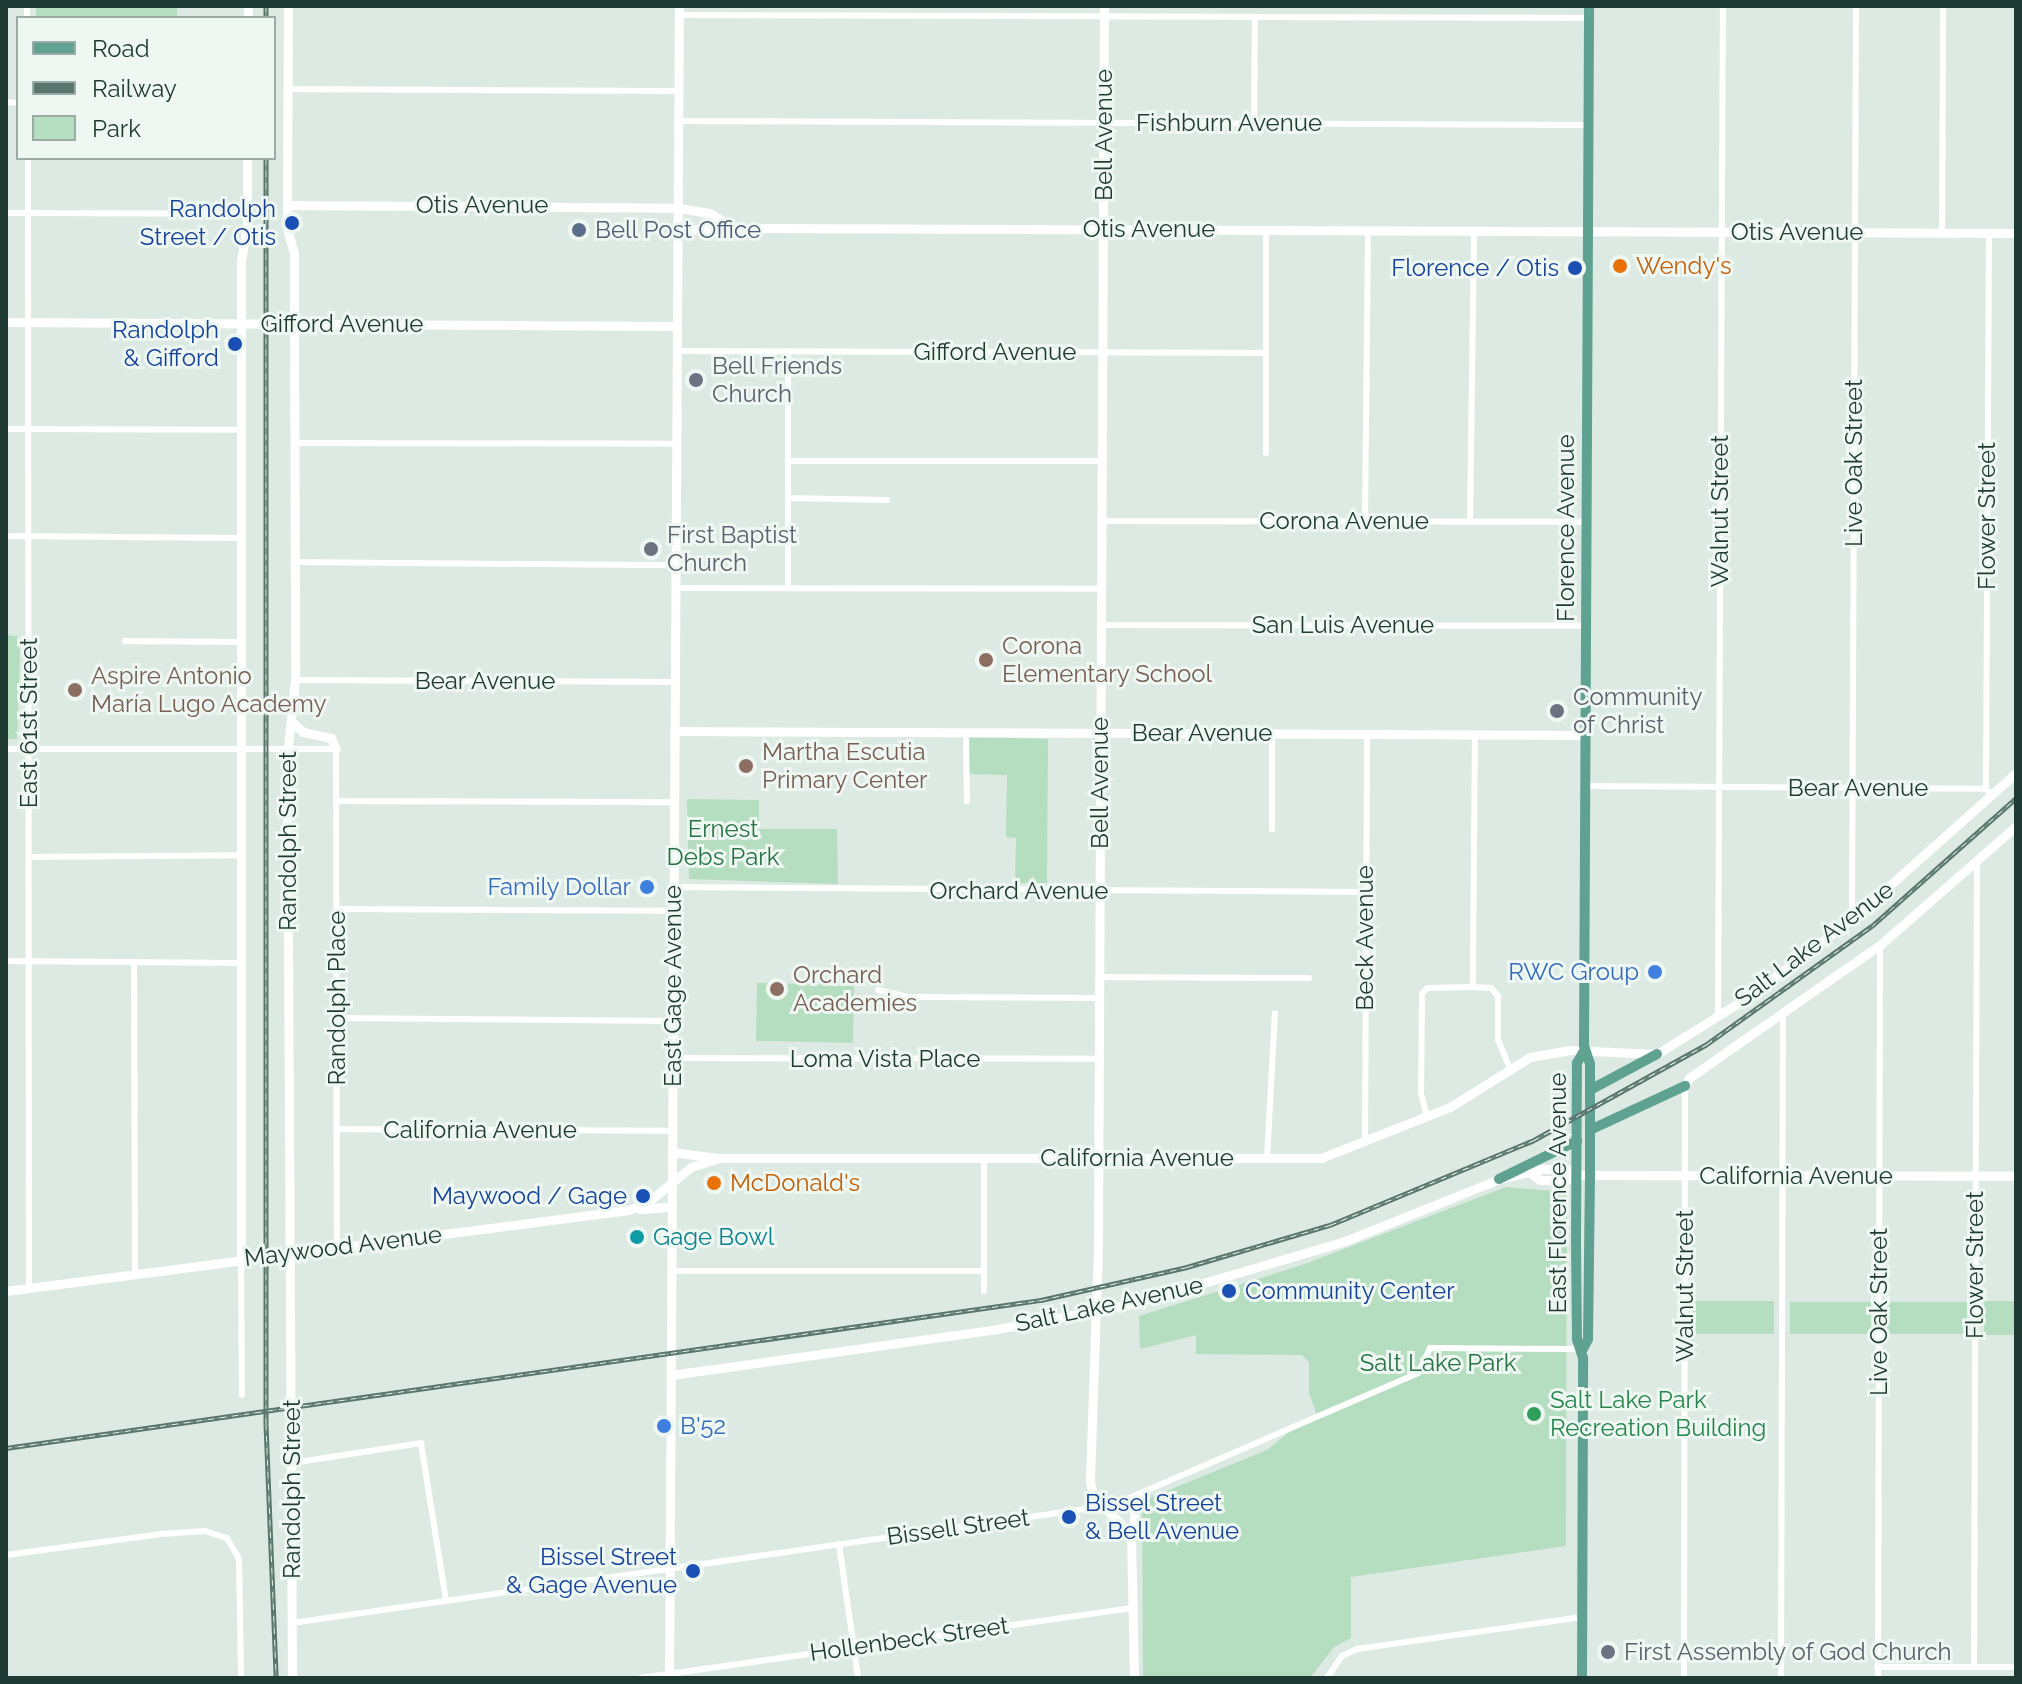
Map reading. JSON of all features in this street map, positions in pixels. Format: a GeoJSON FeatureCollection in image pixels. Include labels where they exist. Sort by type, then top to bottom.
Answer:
{"type":"FeatureCollection","features":[{"type":"Feature","properties":{"kind":"main road","name":"Florence Avenue"},"geometry":{"type":"LineString","coordinates":[[1584,1051],[1589,6]]}},
{"type":"Feature","properties":{"kind":"main road","name":"East Florence Avenue"},"geometry":{"type":"LineString","coordinates":[[1582,1678],[1583,1349],[1588,1339],[1590,1175],[1590,1090],[1584,1051]]}},
{"type":"Feature","properties":{"kind":"main road","name":"East Florence Avenue"},"geometry":{"type":"LineString","coordinates":[[1583,1349],[1577,1339],[1576,1175],[1577,1063],[1584,1051]]}},
{"type":"Feature","properties":{"kind":"main road"},"geometry":{"type":"LineString","coordinates":[[1590,1090],[1657,1054]]}},
{"type":"Feature","properties":{"kind":"main road"},"geometry":{"type":"LineString","coordinates":[[1590,1130],[1685,1086]]}},
{"type":"Feature","properties":{"kind":"main road"},"geometry":{"type":"LineString","coordinates":[[1499,1179],[1577,1141]]}},
{"type":"Feature","properties":{"kind":"street","name":"Randolph Street"},"geometry":{"type":"LineString","coordinates":[[288,6],[287,205],[294,323],[295,680],[287,750],[292,1678]]}},
{"type":"Feature","properties":{"kind":"street","name":"Walnut Street"},"geometry":{"type":"LineString","coordinates":[[1718,1016],[1723,6]]}},
{"type":"Feature","properties":{"kind":"street","name":"Live Oak Street"},"geometry":{"type":"LineString","coordinates":[[1852,919],[1856,6]]}},
{"type":"Feature","properties":{"kind":"street"},"geometry":{"type":"LineString","coordinates":[[1942,233],[1943,6]]}},
{"type":"Feature","properties":{"kind":"street"},"geometry":{"type":"LineString","coordinates":[[679,10],[1104,11],[1255,17],[1589,18]]}},
{"type":"Feature","properties":{"kind":"street","name":"East Gage Avenue"},"geometry":{"type":"LineString","coordinates":[[669,1676],[679,10]]}},
{"type":"Feature","properties":{"kind":"street","name":"Bell Avenue"},"geometry":{"type":"LineString","coordinates":[[1103,1506],[1093,1496],[1090,1481],[1098,1158],[1104,11]]}},
{"type":"Feature","properties":{"kind":"street"},"geometry":{"type":"LineString","coordinates":[[1254,123],[1255,17]]}},
{"type":"Feature","properties":{"kind":"street"},"geometry":{"type":"LineString","coordinates":[[287,89],[679,91]]}},
{"type":"Feature","properties":{"kind":"street","name":"Fishburn Avenue"},"geometry":{"type":"LineString","coordinates":[[679,121],[1588,125]]}},
{"type":"Feature","properties":{"kind":"street","name":"East 61st Street"},"geometry":{"type":"LineString","coordinates":[[28,160],[29,1288]]}},
{"type":"Feature","properties":{"kind":"street","name":"Randolph Street"},"geometry":{"type":"LineString","coordinates":[[242,1395],[240,538],[241,323],[247,160]]}},
{"type":"Feature","properties":{"kind":"street","name":"Otis Avenue"},"geometry":{"type":"LineString","coordinates":[[287,205],[678,208],[710,213],[734,228],[2016,233]]}},
{"type":"Feature","properties":{"kind":"street"},"geometry":{"type":"LineString","coordinates":[[6,213],[247,214]]}},
{"type":"Feature","properties":{"kind":"street"},"geometry":{"type":"LineString","coordinates":[[678,230],[734,228]]}},
{"type":"Feature","properties":{"kind":"street"},"geometry":{"type":"LineString","coordinates":[[1266,230],[1266,453]]}},
{"type":"Feature","properties":{"kind":"street"},"geometry":{"type":"LineString","coordinates":[[1365,521],[1368,230]]}},
{"type":"Feature","properties":{"kind":"street"},"geometry":{"type":"LineString","coordinates":[[1470,521],[1474,231]]}},
{"type":"Feature","properties":{"kind":"street","name":"Flower Street"},"geometry":{"type":"LineString","coordinates":[[1989,233],[1989,792]]}},
{"type":"Feature","properties":{"kind":"street","name":"Gifford Avenue"},"geometry":{"type":"LineString","coordinates":[[6,322],[677,326]]}},
{"type":"Feature","properties":{"kind":"street","name":"Gifford Avenue"},"geometry":{"type":"LineString","coordinates":[[677,351],[1266,353]]}},
{"type":"Feature","properties":{"kind":"street"},"geometry":{"type":"LineString","coordinates":[[788,351],[788,588]]}},
{"type":"Feature","properties":{"kind":"street"},"geometry":{"type":"LineString","coordinates":[[6,429],[241,430]]}},
{"type":"Feature","properties":{"kind":"street"},"geometry":{"type":"LineString","coordinates":[[294,443],[676,444]]}},
{"type":"Feature","properties":{"kind":"street"},"geometry":{"type":"LineString","coordinates":[[788,461],[1102,461]]}},
{"type":"Feature","properties":{"kind":"street"},"geometry":{"type":"LineString","coordinates":[[788,498],[887,500]]}},
{"type":"Feature","properties":{"kind":"street","name":"Corona Avenue"},"geometry":{"type":"LineString","coordinates":[[1101,521],[1586,522]]}},
{"type":"Feature","properties":{"kind":"street"},"geometry":{"type":"LineString","coordinates":[[6,536],[240,538]]}},
{"type":"Feature","properties":{"kind":"street"},"geometry":{"type":"LineString","coordinates":[[294,562],[675,565]]}},
{"type":"Feature","properties":{"kind":"street"},"geometry":{"type":"LineString","coordinates":[[675,588],[1101,589]]}},
{"type":"Feature","properties":{"kind":"street","name":"San Luis Avenue"},"geometry":{"type":"LineString","coordinates":[[1101,625],[1586,626]]}},
{"type":"Feature","properties":{"kind":"street"},"geometry":{"type":"LineString","coordinates":[[125,641],[241,642]]}},
{"type":"Feature","properties":{"kind":"street","name":"Bear Avenue"},"geometry":{"type":"LineString","coordinates":[[295,680],[674,682]]}},
{"type":"Feature","properties":{"kind":"street"},"geometry":{"type":"LineString","coordinates":[[6,749],[336,749],[331,738],[303,732],[291,721]]}},
{"type":"Feature","properties":{"kind":"street","name":"Bear Avenue"},"geometry":{"type":"LineString","coordinates":[[674,731],[1585,735]]}},
{"type":"Feature","properties":{"kind":"street"},"geometry":{"type":"LineString","coordinates":[[966,732],[967,801]]}},
{"type":"Feature","properties":{"kind":"street"},"geometry":{"type":"LineString","coordinates":[[1272,734],[1272,829]]}},
{"type":"Feature","properties":{"kind":"street","name":"Beck Avenue"},"geometry":{"type":"LineString","coordinates":[[1365,1142],[1367,734]]}},
{"type":"Feature","properties":{"kind":"street"},"geometry":{"type":"LineString","coordinates":[[1473,987],[1475,734]]}},
{"type":"Feature","properties":{"kind":"street","name":"Randolph Place"},"geometry":{"type":"LineString","coordinates":[[336,749],[337,1247]]}},
{"type":"Feature","properties":{"kind":"street","name":"Salt Lake Avenue"},"geometry":{"type":"LineString","coordinates":[[1657,1054],[1718,1016],[1852,919],[1989,792],[2016,773]]}},
{"type":"Feature","properties":{"kind":"street","name":"Bear Avenue"},"geometry":{"type":"LineString","coordinates":[[1585,786],[1989,792]]}},
{"type":"Feature","properties":{"kind":"street"},"geometry":{"type":"LineString","coordinates":[[336,801],[674,802]]}},
{"type":"Feature","properties":{"kind":"street","name":"Salt Lake Avenue"},"geometry":{"type":"LineString","coordinates":[[1685,1086],[1689,1078],[1783,1017],[1880,945],[2016,826]]}},
{"type":"Feature","properties":{"kind":"street"},"geometry":{"type":"LineString","coordinates":[[29,857],[240,855]]}},
{"type":"Feature","properties":{"kind":"street","name":"Flower Street"},"geometry":{"type":"LineString","coordinates":[[1974,1667],[1977,863]]}},
{"type":"Feature","properties":{"kind":"street","name":"Orchard Avenue"},"geometry":{"type":"LineString","coordinates":[[673,887],[1365,892]]}},
{"type":"Feature","properties":{"kind":"street"},"geometry":{"type":"LineString","coordinates":[[337,909],[673,911]]}},
{"type":"Feature","properties":{"kind":"street","name":"Live Oak Street"},"geometry":{"type":"LineString","coordinates":[[1878,1678],[1880,945]]}},
{"type":"Feature","properties":{"kind":"street"},"geometry":{"type":"LineString","coordinates":[[6,961],[241,963]]}},
{"type":"Feature","properties":{"kind":"street"},"geometry":{"type":"LineString","coordinates":[[134,962],[135,1274]]}},
{"type":"Feature","properties":{"kind":"street"},"geometry":{"type":"LineString","coordinates":[[1099,977],[1309,978]]}},
{"type":"Feature","properties":{"kind":"street"},"geometry":{"type":"LineString","coordinates":[[1427,1116],[1421,1094],[1422,994],[1427,988],[1491,988],[1498,996],[1498,1040],[1510,1068]]}},
{"type":"Feature","properties":{"kind":"street"},"geometry":{"type":"LineString","coordinates":[[878,990],[908,997],[1098,998]]}},
{"type":"Feature","properties":{"kind":"street"},"geometry":{"type":"LineString","coordinates":[[1267,1159],[1275,1013]]}},
{"type":"Feature","properties":{"kind":"street"},"geometry":{"type":"LineString","coordinates":[[1781,1678],[1783,1017]]}},
{"type":"Feature","properties":{"kind":"street"},"geometry":{"type":"LineString","coordinates":[[337,1018],[673,1021]]}},
{"type":"Feature","properties":{"kind":"street"},"geometry":{"type":"LineString","coordinates":[[1584,1051],[1657,1054]]}},
{"type":"Feature","properties":{"kind":"street","name":"California Avenue"},"geometry":{"type":"LineString","coordinates":[[672,1183],[691,1167],[718,1158],[1321,1158],[1427,1116],[1471,1095],[1510,1068],[1542,1053],[1584,1051]]}},
{"type":"Feature","properties":{"kind":"street","name":"Loma Vista Place"},"geometry":{"type":"LineString","coordinates":[[673,1058],[1098,1059]]}},
{"type":"Feature","properties":{"kind":"street","name":"Walnut Street"},"geometry":{"type":"LineString","coordinates":[[1684,1678],[1685,1086]]}},
{"type":"Feature","properties":{"kind":"street","name":"California Avenue"},"geometry":{"type":"LineString","coordinates":[[336,1129],[672,1131]]}},
{"type":"Feature","properties":{"kind":"street"},"geometry":{"type":"LineString","coordinates":[[672,1152],[718,1158]]}},
{"type":"Feature","properties":{"kind":"street"},"geometry":{"type":"LineString","coordinates":[[984,1157],[984,1291]]}},
{"type":"Feature","properties":{"kind":"street","name":"Salt Lake Avenue"},"geometry":{"type":"LineString","coordinates":[[671,1375],[1093,1312],[1290,1259],[1499,1179],[1532,1174],[1540,1180],[1576,1175]]}},
{"type":"Feature","properties":{"kind":"street","name":"California Avenue"},"geometry":{"type":"LineString","coordinates":[[1576,1175],[2016,1176]]}},
{"type":"Feature","properties":{"kind":"street","name":"Maywood Avenue"},"geometry":{"type":"LineString","coordinates":[[6,1291],[629,1210],[672,1183]]}},
{"type":"Feature","properties":{"kind":"street"},"geometry":{"type":"LineString","coordinates":[[629,1210],[672,1207]]}},
{"type":"Feature","properties":{"kind":"street"},"geometry":{"type":"LineString","coordinates":[[672,1271],[984,1271]]}},
{"type":"Feature","properties":{"kind":"street","name":"Bissell Street"},"geometry":{"type":"LineString","coordinates":[[292,1623],[1103,1506],[1135,1498],[1264,1444],[1301,1420],[1422,1371],[1430,1348],[1583,1349]]}},
{"type":"Feature","properties":{"kind":"street"},"geometry":{"type":"LineString","coordinates":[[292,1463],[421,1443],[446,1601]]}},
{"type":"Feature","properties":{"kind":"street"},"geometry":{"type":"LineString","coordinates":[[1134,1678],[1132,1539],[1135,1498]]}},
{"type":"Feature","properties":{"kind":"street"},"geometry":{"type":"LineString","coordinates":[[1103,1506],[1126,1523],[1132,1539]]}},
{"type":"Feature","properties":{"kind":"street"},"geometry":{"type":"LineString","coordinates":[[6,1555],[171,1533],[205,1531],[227,1538],[239,1559],[241,1678]]}},
{"type":"Feature","properties":{"kind":"street"},"geometry":{"type":"LineString","coordinates":[[839,1544],[858,1678]]}},
{"type":"Feature","properties":{"kind":"street","name":"Hollenbeck Street"},"geometry":{"type":"LineString","coordinates":[[640,1678],[1132,1608]]}},
{"type":"Feature","properties":{"kind":"street"},"geometry":{"type":"LineString","coordinates":[[1327,1678],[1342,1656],[1357,1649],[1582,1617]]}},
{"type":"Feature","properties":{"kind":"street"},"geometry":{"type":"LineString","coordinates":[[1877,1667],[2016,1667]]}},
{"type":"Feature","properties":{"kind":"green space"},"geometry":{"type":"Polygon","coordinates":[[[36,6],[177,6],[177,16],[36,16],[36,6]]]}},
{"type":"Feature","properties":{"kind":"green space"},"geometry":{"type":"Polygon","coordinates":[[[6,635],[17,636],[20,653],[17,739],[6,739],[6,635]]]}},
{"type":"Feature","properties":{"kind":"green space"},"geometry":{"type":"Polygon","coordinates":[[[969,737],[1048,739],[1047,883],[1015,883],[1016,838],[1006,837],[1007,775],[968,774],[969,737]]]}},
{"type":"Feature","properties":{"kind":"green space","name":"Ernest Debs Park"},"geometry":{"type":"Polygon","coordinates":[[[687,799],[759,800],[759,829],[837,829],[838,884],[689,879],[687,799]]]}},
{"type":"Feature","properties":{"kind":"green space"},"geometry":{"type":"Polygon","coordinates":[[[757,983],[854,985],[853,1043],[756,1041],[757,983]]]}},
{"type":"Feature","properties":{"kind":"green space","name":"Salt Lake Park"},"geometry":{"type":"Polygon","coordinates":[[[1506,1187],[1567,1192],[1566,1546],[1351,1577],[1351,1638],[1334,1647],[1310,1678],[1143,1678],[1142,1501],[1267,1450],[1289,1432],[1318,1418],[1309,1393],[1309,1362],[1302,1355],[1196,1354],[1196,1335],[1140,1349],[1139,1316],[1302,1265],[1506,1187]]]}},
{"type":"Feature","properties":{"kind":"green space"},"geometry":{"type":"Polygon","coordinates":[[[1693,1301],[1774,1301],[1774,1334],[1693,1334],[1693,1301]]]}},
{"type":"Feature","properties":{"kind":"green space"},"geometry":{"type":"Polygon","coordinates":[[[1984,1301],[2016,1301],[2016,1335],[1984,1335],[1984,1301]]]}},
{"type":"Feature","properties":{"kind":"green space"},"geometry":{"type":"Polygon","coordinates":[[[1790,1302],[1871,1302],[1871,1334],[1790,1334],[1790,1302]]]}},
{"type":"Feature","properties":{"kind":"green space"},"geometry":{"type":"Polygon","coordinates":[[[1886,1302],[1967,1302],[1967,1334],[1886,1334],[1886,1302]]]}},
{"type":"Feature","properties":{"kind":"railway"},"geometry":{"type":"LineString","coordinates":[[266,6],[266,16]]}},
{"type":"Feature","properties":{"kind":"railway"},"geometry":{"type":"LineString","coordinates":[[266,160],[266,1424],[276,1678]]}},
{"type":"Feature","properties":{"kind":"railway"},"geometry":{"type":"LineString","coordinates":[[6,1448],[1041,1300],[1187,1267],[1330,1225],[1534,1140],[1707,1044],[1872,926],[2016,798]]}},
{"type":"Feature","properties":{"kind":"place","name":"Randolph Street / Otis"},"geometry":{"type":"Point","coordinates":[292,223]}},
{"type":"Feature","properties":{"kind":"place","name":"Bell Post Office"},"geometry":{"type":"Point","coordinates":[579,230]}},
{"type":"Feature","properties":{"kind":"place","name":"Wendy's"},"geometry":{"type":"Point","coordinates":[1620,266]}},
{"type":"Feature","properties":{"kind":"place","name":"Florence / Otis"},"geometry":{"type":"Point","coordinates":[1575,268]}},
{"type":"Feature","properties":{"kind":"place","name":"Randolph & Gifford"},"geometry":{"type":"Point","coordinates":[235,344]}},
{"type":"Feature","properties":{"kind":"place","name":"Bell Friends Church"},"geometry":{"type":"Point","coordinates":[696,380]}},
{"type":"Feature","properties":{"kind":"place","name":"First Baptist Church"},"geometry":{"type":"Point","coordinates":[651,549]}},
{"type":"Feature","properties":{"kind":"place","name":"Corona Elementary School"},"geometry":{"type":"Point","coordinates":[986,660]}},
{"type":"Feature","properties":{"kind":"place","name":"Aspire Antonio María Lugo Academy"},"geometry":{"type":"Point","coordinates":[75,690]}},
{"type":"Feature","properties":{"kind":"place","name":"Community of Christ"},"geometry":{"type":"Point","coordinates":[1557,711]}},
{"type":"Feature","properties":{"kind":"place","name":"Martha Escutia Primary Center"},"geometry":{"type":"Point","coordinates":[746,766]}},
{"type":"Feature","properties":{"kind":"place","name":"Family Dollar"},"geometry":{"type":"Point","coordinates":[647,887]}},
{"type":"Feature","properties":{"kind":"place","name":"RWC Group"},"geometry":{"type":"Point","coordinates":[1655,972]}},
{"type":"Feature","properties":{"kind":"place","name":"Orchard Academies"},"geometry":{"type":"Point","coordinates":[777,989]}},
{"type":"Feature","properties":{"kind":"place","name":"McDonald's"},"geometry":{"type":"Point","coordinates":[714,1183]}},
{"type":"Feature","properties":{"kind":"place","name":"Maywood / Gage"},"geometry":{"type":"Point","coordinates":[643,1196]}},
{"type":"Feature","properties":{"kind":"place","name":"Gage Bowl"},"geometry":{"type":"Point","coordinates":[637,1237]}},
{"type":"Feature","properties":{"kind":"place","name":"Community Center"},"geometry":{"type":"Point","coordinates":[1229,1291]}},
{"type":"Feature","properties":{"kind":"place","name":"Salt Lake Park Recreation Building"},"geometry":{"type":"Point","coordinates":[1534,1414]}},
{"type":"Feature","properties":{"kind":"place","name":"B'52"},"geometry":{"type":"Point","coordinates":[664,1426]}},
{"type":"Feature","properties":{"kind":"place","name":"Bissel Street & Bell Avenue"},"geometry":{"type":"Point","coordinates":[1069,1517]}},
{"type":"Feature","properties":{"kind":"place","name":"Bissel Street & Gage Avenue"},"geometry":{"type":"Point","coordinates":[693,1571]}},
{"type":"Feature","properties":{"kind":"place","name":"First Assembly of God Church"},"geometry":{"type":"Point","coordinates":[1608,1652]}}]}
